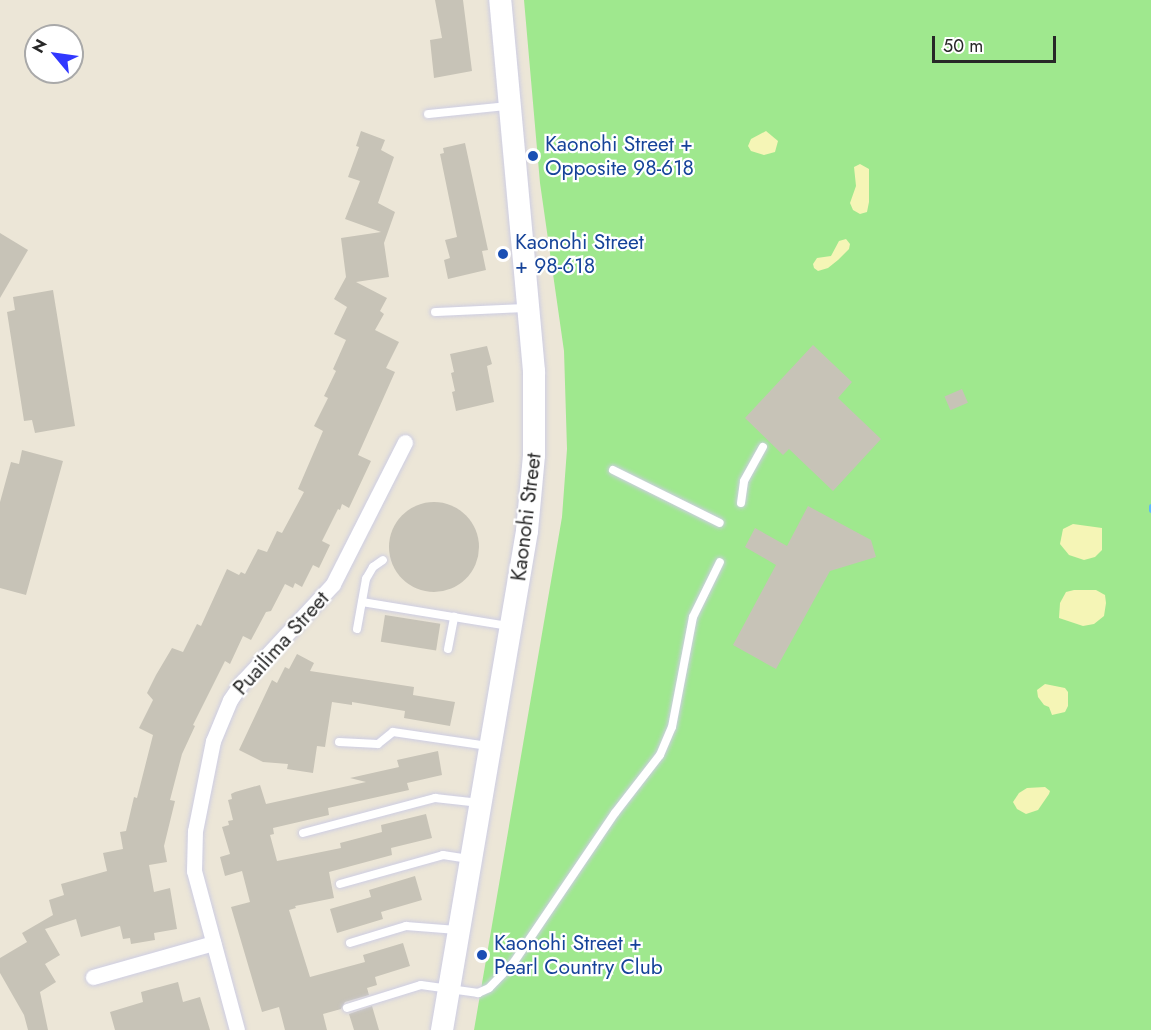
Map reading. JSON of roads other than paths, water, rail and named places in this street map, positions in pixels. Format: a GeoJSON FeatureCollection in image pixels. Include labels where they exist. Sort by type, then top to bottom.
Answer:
{"type":"FeatureCollection","features":[{"type":"Feature","properties":{"kind":"street","name":"Kaonohi Street"},"geometry":{"type":"LineString","coordinates":[[442,1030],[527,531],[534,455],[534,371],[500,0]]}},
{"type":"Feature","properties":{"kind":"street","name":"Puailima Street"},"geometry":{"type":"LineString","coordinates":[[237,1030],[194,871],[193,848],[213,741],[220,719],[243,681],[333,584],[405,442]]}},
{"type":"Feature","properties":{"kind":"street"},"geometry":{"type":"LineString","coordinates":[[93,976],[213,943]]}},
{"type":"Feature","properties":{"kind":"lane"},"geometry":{"type":"LineString","coordinates":[[428,114],[510,106]]}},
{"type":"Feature","properties":{"kind":"lane"},"geometry":{"type":"LineString","coordinates":[[435,312],[528,308]]}},
{"type":"Feature","properties":{"kind":"lane"},"geometry":{"type":"LineString","coordinates":[[741,503],[744,481],[763,447]]}},
{"type":"Feature","properties":{"kind":"lane"},"geometry":{"type":"LineString","coordinates":[[613,470],[720,523]]}},
{"type":"Feature","properties":{"kind":"lane"},"geometry":{"type":"LineString","coordinates":[[357,629],[368,573],[383,560]]}},
{"type":"Feature","properties":{"kind":"lane"},"geometry":{"type":"LineString","coordinates":[[347,1008],[421,986],[478,993],[489,987],[514,962],[615,813],[660,755],[667,742],[693,617],[720,562]]}},
{"type":"Feature","properties":{"kind":"lane"},"geometry":{"type":"LineString","coordinates":[[362,602],[511,627]]}},
{"type":"Feature","properties":{"kind":"lane"},"geometry":{"type":"LineString","coordinates":[[448,649],[454,617]]}},
{"type":"Feature","properties":{"kind":"lane"},"geometry":{"type":"LineString","coordinates":[[339,742],[378,744],[393,732],[490,746]]}},
{"type":"Feature","properties":{"kind":"lane"},"geometry":{"type":"LineString","coordinates":[[303,833],[435,798],[481,804]]}},
{"type":"Feature","properties":{"kind":"lane"},"geometry":{"type":"LineString","coordinates":[[340,884],[443,855],[471,860]]}},
{"type":"Feature","properties":{"kind":"lane"},"geometry":{"type":"LineString","coordinates":[[350,943],[406,926],[459,930]]}},
{"type":"Feature","properties":{"kind":"place","name":"Kaonohi Street + Opposite 98-618"},"geometry":{"type":"Point","coordinates":[533,156]}},
{"type":"Feature","properties":{"kind":"place","name":"Kaonohi Street + 98-618"},"geometry":{"type":"Point","coordinates":[503,254]}},
{"type":"Feature","properties":{"kind":"place","name":"Kaonohi Street + Pearl Country Club"},"geometry":{"type":"Point","coordinates":[482,955]}}]}
